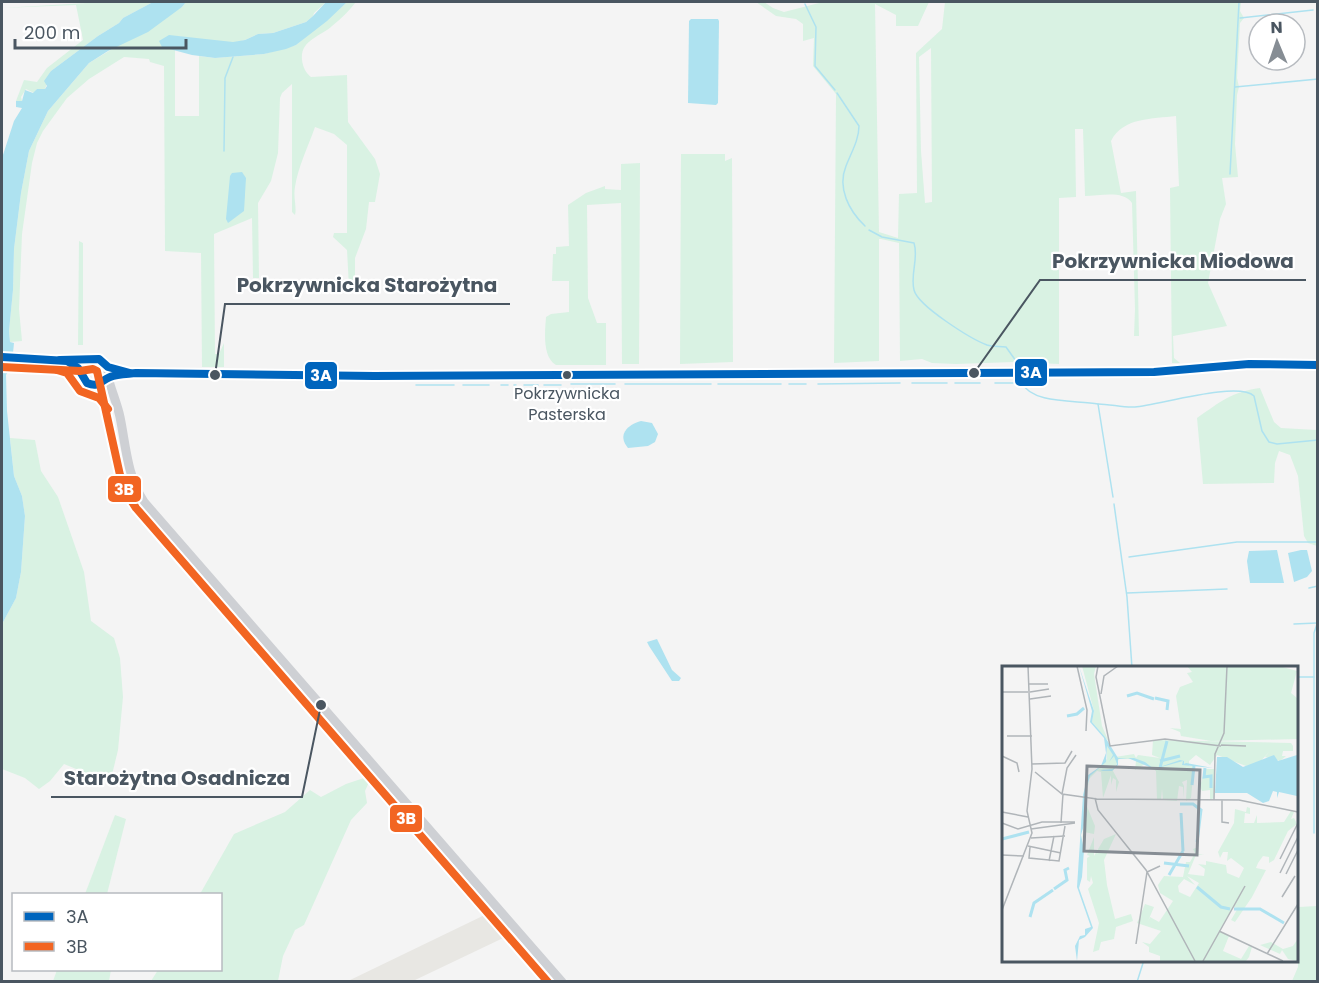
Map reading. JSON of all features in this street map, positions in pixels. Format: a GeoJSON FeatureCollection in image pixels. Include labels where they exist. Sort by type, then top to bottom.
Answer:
{"type":"FeatureCollection","features":[{"type":"Feature","properties":{"kind":"street"},"geometry":{"type":"LineString","coordinates":[[2,357],[67,361],[99,359],[108,372],[130,472],[135,487],[144,502],[562,981]]}},
{"type":"Feature","properties":{"kind":"street"},"geometry":{"type":"LineString","coordinates":[[67,361],[74,364],[87,383],[105,389],[115,398]]}},
{"type":"Feature","properties":{"kind":"street"},"geometry":{"type":"LineString","coordinates":[[81,373],[87,361]]}},
{"type":"Feature","properties":{"kind":"street"},"geometry":{"type":"LineString","coordinates":[[108,372],[402,376],[1143,372],[1249,364],[1317,365]]}},
{"type":"Feature","properties":{"kind":"street"},"geometry":{"type":"LineString","coordinates":[[99,386],[108,372]]}},
{"type":"Feature","properties":{"kind":"street"},"geometry":{"type":"LineString","coordinates":[[115,398],[118,381],[132,374]]}},
{"type":"Feature","properties":{"kind":"shaded area"},"geometry":{"type":"Polygon","coordinates":[[[495,910],[516,932],[413,981],[346,982],[495,910]]]}},
{"type":"Feature","properties":{"kind":"green space"},"geometry":{"type":"Polygon","coordinates":[[[103,2],[153,2],[123,18],[51,71],[45,89],[37,89],[34,93],[26,89],[21,97],[22,101],[16,101],[24,80],[37,82],[47,68],[83,40],[76,5],[2,8],[103,2]]]}},
{"type":"Feature","properties":{"kind":"green space"},"geometry":{"type":"Polygon","coordinates":[[[186,2],[326,2],[306,22],[233,43],[174,36],[162,47],[175,50],[175,116],[199,116],[199,56],[215,58],[264,54],[296,45],[347,2],[356,2],[327,30],[307,43],[302,53],[303,65],[311,77],[347,75],[348,122],[375,159],[380,174],[375,202],[369,202],[366,229],[355,258],[355,288],[349,287],[347,250],[333,237],[334,233],[347,233],[347,145],[334,134],[315,127],[298,172],[295,215],[292,212],[292,84],[280,98],[278,153],[271,181],[258,203],[259,278],[253,278],[252,218],[214,234],[215,354],[219,354],[224,343],[224,367],[202,367],[201,253],[165,251],[164,66],[150,62],[149,59],[124,57],[89,79],[67,98],[37,143],[22,234],[19,309],[22,341],[10,342],[14,249],[21,193],[29,151],[48,111],[89,63],[182,7],[186,2]]]}},
{"type":"Feature","properties":{"kind":"green space"},"geometry":{"type":"Polygon","coordinates":[[[756,2],[764,2],[784,12],[823,2],[929,2],[918,26],[896,26],[896,15],[875,4],[879,232],[898,238],[899,194],[917,193],[916,53],[942,29],[945,2],[1241,2],[1240,11],[1244,18],[1240,23],[1235,144],[1238,177],[1222,178],[1226,204],[1220,219],[1208,283],[1227,326],[1173,336],[1174,358],[1180,363],[1172,363],[1170,188],[1179,186],[1176,116],[1131,123],[1116,133],[1111,141],[1121,193],[1136,191],[1139,336],[1134,336],[1132,203],[1123,196],[1117,195],[1085,196],[1083,129],[1075,129],[1076,197],[1059,198],[1059,364],[1014,362],[956,364],[932,363],[922,359],[900,361],[899,243],[881,239],[879,239],[879,361],[834,363],[836,94],[813,66],[814,38],[803,41],[803,24],[796,19],[776,16],[756,2]],[[931,48],[919,57],[921,151],[925,203],[932,202],[931,48]]]}},
{"type":"Feature","properties":{"kind":"green space"},"geometry":{"type":"Polygon","coordinates":[[[681,154],[725,154],[725,161],[732,158],[733,362],[680,364],[681,154]]]}},
{"type":"Feature","properties":{"kind":"green space"},"geometry":{"type":"Polygon","coordinates":[[[640,163],[639,364],[622,364],[621,203],[587,205],[588,298],[597,323],[606,323],[606,365],[556,365],[546,350],[546,317],[551,314],[569,312],[569,281],[552,281],[553,254],[556,254],[556,247],[569,246],[568,205],[586,193],[605,186],[605,189],[621,190],[621,164],[640,163]]]}},
{"type":"Feature","properties":{"kind":"green space"},"geometry":{"type":"Polygon","coordinates":[[[79,241],[83,243],[83,345],[78,345],[79,241]]]}},
{"type":"Feature","properties":{"kind":"green space"},"geometry":{"type":"Polygon","coordinates":[[[1260,388],[1274,422],[1281,428],[1317,430],[1317,546],[1308,543],[1304,536],[1298,476],[1290,455],[1279,451],[1275,463],[1274,483],[1203,484],[1197,418],[1233,395],[1260,388]]]}},
{"type":"Feature","properties":{"kind":"green space"},"geometry":{"type":"Polygon","coordinates":[[[10,438],[35,440],[41,471],[58,497],[84,572],[91,621],[114,638],[120,658],[123,697],[118,750],[110,783],[64,764],[50,781],[39,789],[25,778],[2,769],[2,624],[16,598],[21,572],[25,516],[22,496],[14,476],[10,438]]]}},
{"type":"Feature","properties":{"kind":"green space"},"geometry":{"type":"Polygon","coordinates":[[[367,777],[370,780],[365,791],[367,803],[351,820],[304,925],[295,930],[283,956],[278,981],[151,981],[157,971],[222,971],[222,893],[201,893],[234,834],[285,812],[310,790],[321,797],[346,784],[367,777]]]}},
{"type":"Feature","properties":{"kind":"green space"},"geometry":{"type":"Polygon","coordinates":[[[115,815],[126,819],[107,893],[85,893],[115,815]]]}},
{"type":"Feature","properties":{"kind":"green space"},"geometry":{"type":"Polygon","coordinates":[[[1317,906],[1317,981],[1292,981],[1298,967],[1299,907],[1317,906]]]}},
{"type":"Feature","properties":{"kind":"green space"},"geometry":{"type":"Polygon","coordinates":[[[57,971],[111,971],[109,981],[53,981],[57,971]]]}},
{"type":"Feature","properties":{"kind":"water"},"geometry":{"type":"Polygon","coordinates":[[[153,2],[186,2],[148,32],[89,63],[48,111],[29,151],[14,249],[9,331],[10,342],[14,343],[12,363],[6,375],[7,411],[14,476],[22,496],[25,516],[21,572],[16,598],[2,624],[2,158],[14,121],[22,108],[16,107],[16,101],[22,101],[25,90],[33,93],[37,89],[45,89],[47,86],[44,81],[51,71],[123,18],[153,2]]]}},
{"type":"Feature","properties":{"kind":"water"},"geometry":{"type":"Polygon","coordinates":[[[326,2],[347,2],[296,45],[286,49],[264,54],[215,58],[162,47],[159,41],[169,35],[233,42],[245,40],[258,34],[273,33],[306,22],[326,2]]]}},
{"type":"Feature","properties":{"kind":"water"},"geometry":{"type":"Polygon","coordinates":[[[691,19],[718,19],[719,21],[718,103],[716,105],[688,103],[689,21],[691,19]]]}},
{"type":"Feature","properties":{"kind":"water"},"geometry":{"type":"Polygon","coordinates":[[[242,172],[246,178],[244,211],[228,223],[226,219],[230,176],[232,173],[242,172]]]}},
{"type":"Feature","properties":{"kind":"water"},"geometry":{"type":"Polygon","coordinates":[[[641,421],[652,423],[658,434],[655,442],[648,446],[628,448],[623,439],[625,431],[641,421]]]}},
{"type":"Feature","properties":{"kind":"water"},"geometry":{"type":"Polygon","coordinates":[[[1277,550],[1284,583],[1250,583],[1247,561],[1249,551],[1277,550]]]}},
{"type":"Feature","properties":{"kind":"water"},"geometry":{"type":"Polygon","coordinates":[[[1307,550],[1312,571],[1307,577],[1294,582],[1288,553],[1307,550]]]}},
{"type":"Feature","properties":{"kind":"water"},"geometry":{"type":"Polygon","coordinates":[[[657,639],[672,670],[681,678],[679,681],[672,681],[647,642],[657,639]]]}},
{"type":"Feature","properties":{"kind":"waterway"},"geometry":{"type":"LineString","coordinates":[[1230,174],[1239,2]]}},
{"type":"Feature","properties":{"kind":"waterway"},"geometry":{"type":"LineString","coordinates":[[805,4],[816,27],[815,66],[835,90]]}},
{"type":"Feature","properties":{"kind":"waterway"},"geometry":{"type":"LineString","coordinates":[[1240,18],[1313,10]]}},
{"type":"Feature","properties":{"kind":"waterway"},"geometry":{"type":"LineString","coordinates":[[224,151],[225,78],[233,57]]}},
{"type":"Feature","properties":{"kind":"waterway"},"geometry":{"type":"LineString","coordinates":[[1235,87],[1318,79]]}},
{"type":"Feature","properties":{"kind":"waterway"},"geometry":{"type":"LineString","coordinates":[[837,93],[859,126],[843,183],[846,199],[865,226]]}},
{"type":"Feature","properties":{"kind":"waterway"},"geometry":{"type":"LineString","coordinates":[[869,230],[882,237],[914,243],[916,254],[913,284],[918,297],[935,313],[969,336],[987,345],[1006,347],[1016,361]]}},
{"type":"Feature","properties":{"kind":"waterway"},"geometry":{"type":"LineString","coordinates":[[818,384],[900,383]]}},
{"type":"Feature","properties":{"kind":"waterway"},"geometry":{"type":"LineString","coordinates":[[912,383],[947,383]]}},
{"type":"Feature","properties":{"kind":"waterway"},"geometry":{"type":"LineString","coordinates":[[955,383],[980,383]]}},
{"type":"Feature","properties":{"kind":"waterway"},"geometry":{"type":"LineString","coordinates":[[995,383],[1022,383],[1027,390],[1045,398],[1098,404],[1113,497]]}},
{"type":"Feature","properties":{"kind":"waterway"},"geometry":{"type":"LineString","coordinates":[[571,384],[615,384]]}},
{"type":"Feature","properties":{"kind":"waterway"},"geometry":{"type":"LineString","coordinates":[[625,384],[711,384]]}},
{"type":"Feature","properties":{"kind":"waterway"},"geometry":{"type":"LineString","coordinates":[[718,384],[781,384]]}},
{"type":"Feature","properties":{"kind":"waterway"},"geometry":{"type":"LineString","coordinates":[[789,384],[806,384]]}},
{"type":"Feature","properties":{"kind":"waterway"},"geometry":{"type":"LineString","coordinates":[[416,385],[454,385]]}},
{"type":"Feature","properties":{"kind":"waterway"},"geometry":{"type":"LineString","coordinates":[[463,385],[489,385]]}},
{"type":"Feature","properties":{"kind":"waterway"},"geometry":{"type":"LineString","coordinates":[[501,385],[508,385]]}},
{"type":"Feature","properties":{"kind":"waterway"},"geometry":{"type":"LineString","coordinates":[[524,385],[538,385]]}},
{"type":"Feature","properties":{"kind":"waterway"},"geometry":{"type":"LineString","coordinates":[[544,385],[561,385]]}},
{"type":"Feature","properties":{"kind":"waterway"},"geometry":{"type":"LineString","coordinates":[[1098,404],[1135,407],[1216,392],[1245,392],[1254,396],[1262,431],[1269,442],[1277,444],[1318,440]]}},
{"type":"Feature","properties":{"kind":"waterway"},"geometry":{"type":"LineString","coordinates":[[1114,504],[1127,597],[1132,666]]}},
{"type":"Feature","properties":{"kind":"waterway"},"geometry":{"type":"LineString","coordinates":[[1129,557],[1237,542],[1318,542]]}},
{"type":"Feature","properties":{"kind":"waterway"},"geometry":{"type":"LineString","coordinates":[[1309,588],[1318,586]]}},
{"type":"Feature","properties":{"kind":"waterway"},"geometry":{"type":"LineString","coordinates":[[1127,593],[1227,589]]}},
{"type":"Feature","properties":{"kind":"waterway"},"geometry":{"type":"LineString","coordinates":[[1314,833],[1314,633],[1318,621]]}},
{"type":"Feature","properties":{"kind":"waterway"},"geometry":{"type":"LineString","coordinates":[[1294,624],[1317,623]]}},
{"type":"Feature","properties":{"kind":"waterway"},"geometry":{"type":"LineString","coordinates":[[1298,677],[1314,677]]}},
{"type":"Feature","properties":{"kind":"waterway"},"geometry":{"type":"LineString","coordinates":[[1137,982],[1143,962]]}},
{"type":"Feature","properties":{"kind":"waterway"},"geometry":{"type":"LineString","coordinates":[[1218,982],[1296,982]]}},
{"type":"Feature","properties":{"kind":"transit line","name":"3A"},"geometry":{"type":"LineString","coordinates":[[2,357],[67,361],[78,368],[87,383],[94,385],[113,376],[136,373],[374,376],[1154,372],[1249,364],[1318,365]]}},
{"type":"Feature","properties":{"kind":"transit line","name":"3A"},"geometry":{"type":"LineString","coordinates":[[60,360],[99,359],[108,367],[130,373]]}},
{"type":"Feature","properties":{"kind":"transit line","name":"3B"},"geometry":{"type":"LineString","coordinates":[[2,367],[80,371],[93,369],[97,371],[120,475],[125,491],[136,508],[548,982]]}},
{"type":"Feature","properties":{"kind":"transit line","name":"3B"},"geometry":{"type":"LineString","coordinates":[[57,370],[67,373],[80,391],[99,398],[108,409]]}},
{"type":"Feature","properties":{"kind":"place","name":"Pokrzywnicka Miodowa"},"geometry":{"type":"Point","coordinates":[974,373]}},
{"type":"Feature","properties":{"kind":"place","name":"Pokrzywnicka Starożytna"},"geometry":{"type":"Point","coordinates":[215,375]}},
{"type":"Feature","properties":{"kind":"place","name":"Pokrzywnicka Pasterska"},"geometry":{"type":"Point","coordinates":[567,375]}},
{"type":"Feature","properties":{"kind":"place","name":"Starożytna Osadnicza"},"geometry":{"type":"Point","coordinates":[321,705]}}]}
